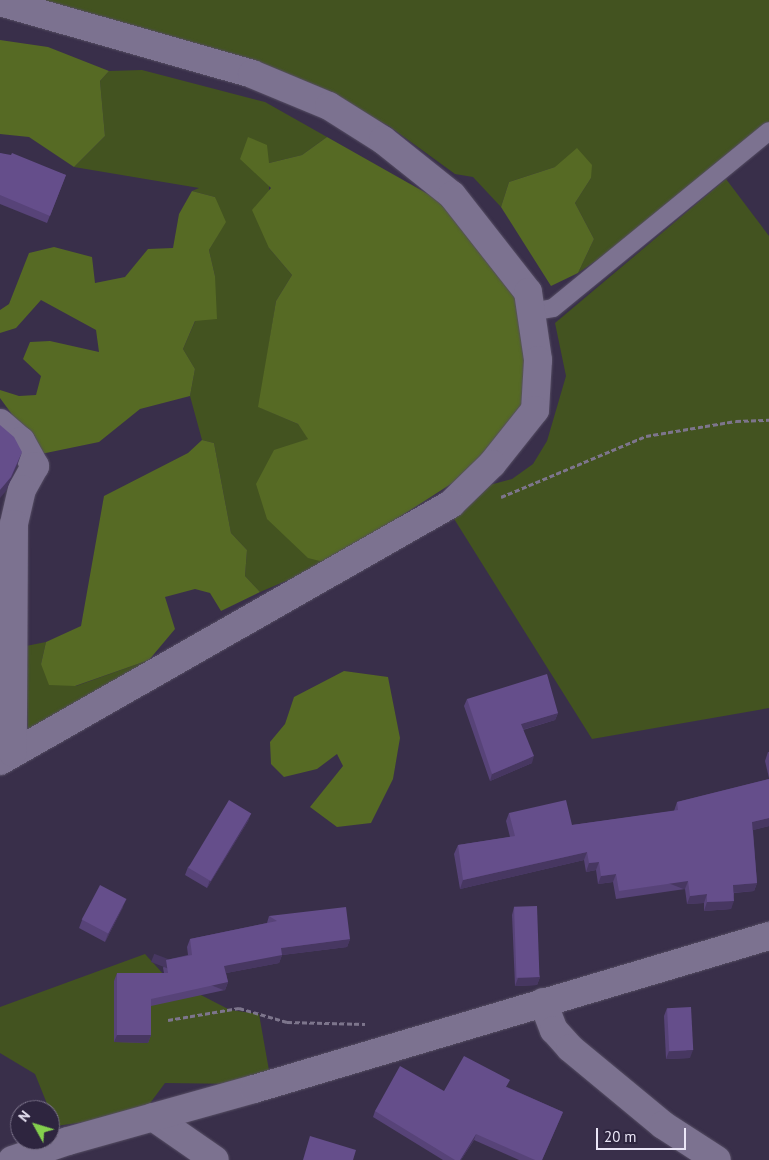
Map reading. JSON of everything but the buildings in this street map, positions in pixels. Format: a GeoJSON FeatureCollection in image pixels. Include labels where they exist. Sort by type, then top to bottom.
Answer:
{"type":"FeatureCollection","features":[{"type":"Feature","properties":{"kind":"street"},"geometry":{"type":"LineString","coordinates":[[0,2],[252,74],[329,106],[383,140],[452,195],[528,292],[538,360],[535,410],[492,464],[450,504],[6,757]]}},
{"type":"Feature","properties":{"kind":"street"},"geometry":{"type":"LineString","coordinates":[[0,422],[22,440],[35,466],[22,489],[14,524],[6,757]]}},
{"type":"Feature","properties":{"kind":"street"},"geometry":{"type":"LineString","coordinates":[[12,1160],[769,936]]}},
{"type":"Feature","properties":{"kind":"street"},"geometry":{"type":"LineString","coordinates":[[543,1002],[554,1030],[570,1048],[663,1125],[717,1160]]}},
{"type":"Feature","properties":{"kind":"street"},"geometry":{"type":"LineString","coordinates":[[153,1117],[214,1160]]}},
{"type":"Feature","properties":{"kind":"lane"},"geometry":{"type":"LineString","coordinates":[[531,312],[553,308],[769,130]]}},
{"type":"Feature","properties":{"kind":"path"},"geometry":{"type":"LineString","coordinates":[[500,497],[646,436],[736,421],[769,420]]}},
{"type":"Feature","properties":{"kind":"path"},"geometry":{"type":"LineString","coordinates":[[168,1020],[239,1008],[287,1022],[370,1024]]}},
{"type":"Feature","properties":{"kind":"green space"},"geometry":{"type":"Polygon","coordinates":[[[3,0],[769,0],[769,123],[623,242],[578,273],[594,239],[575,203],[591,178],[555,167],[509,182],[501,207],[473,177],[455,174],[389,126],[300,82],[3,0]]]}},
{"type":"Feature","properties":{"kind":"green space"},"geometry":{"type":"Polygon","coordinates":[[[0,40],[48,47],[109,71],[100,81],[105,136],[74,167],[29,137],[0,134],[0,40]]]}},
{"type":"Feature","properties":{"kind":"green space"},"geometry":{"type":"Polygon","coordinates":[[[142,70],[265,102],[327,137],[302,155],[269,163],[269,248],[292,275],[276,301],[259,407],[298,424],[309,439],[274,451],[328,563],[260,592],[245,576],[247,550],[231,533],[214,443],[202,440],[190,396],[195,369],[183,349],[215,276],[209,250],[220,231],[215,197],[192,191],[199,188],[74,167],[105,136],[100,81],[109,71],[142,70]]]}},
{"type":"Feature","properties":{"kind":"green space"},"geometry":{"type":"Polygon","coordinates":[[[248,137],[267,145],[269,163],[302,155],[327,137],[458,211],[526,312],[533,368],[521,423],[454,482],[328,563],[308,558],[267,519],[256,484],[274,450],[308,439],[298,424],[258,407],[276,301],[292,275],[269,248],[252,210],[271,188],[240,159],[248,137]]]}},
{"type":"Feature","properties":{"kind":"green space"},"geometry":{"type":"Polygon","coordinates":[[[577,148],[592,165],[591,178],[575,203],[594,239],[578,273],[551,286],[501,207],[509,182],[555,167],[577,148]]]}},
{"type":"Feature","properties":{"kind":"green space"},"geometry":{"type":"Polygon","coordinates":[[[726,179],[769,236],[769,708],[592,739],[441,498],[512,479],[533,464],[547,441],[566,376],[555,323],[726,179]]]}},
{"type":"Feature","properties":{"kind":"green space"},"geometry":{"type":"Polygon","coordinates":[[[192,191],[215,197],[226,222],[209,250],[215,276],[217,319],[195,321],[183,349],[195,369],[190,396],[140,409],[99,442],[41,454],[0,398],[0,390],[19,396],[36,395],[41,376],[23,359],[30,342],[50,341],[99,352],[96,330],[41,300],[16,328],[0,333],[0,310],[9,304],[29,253],[54,247],[92,257],[95,283],[125,277],[148,249],[173,248],[179,214],[192,191]]]}},
{"type":"Feature","properties":{"kind":"green space"},"geometry":{"type":"Polygon","coordinates":[[[202,440],[214,443],[231,533],[247,550],[245,576],[260,592],[221,611],[210,593],[195,589],[165,597],[175,629],[149,660],[75,686],[49,685],[41,664],[46,642],[81,626],[104,496],[188,453],[202,440]]]}},
{"type":"Feature","properties":{"kind":"green space"},"geometry":{"type":"Polygon","coordinates":[[[46,642],[41,664],[76,686],[149,660],[28,743],[26,646],[46,642]]]}},
{"type":"Feature","properties":{"kind":"green space"},"geometry":{"type":"Polygon","coordinates":[[[344,671],[388,677],[400,738],[393,779],[371,823],[337,827],[310,807],[343,766],[337,754],[317,769],[284,777],[271,764],[270,742],[285,724],[294,697],[344,671]]]}},
{"type":"Feature","properties":{"kind":"green space"},"geometry":{"type":"Polygon","coordinates":[[[145,954],[166,977],[230,1010],[259,1014],[270,1076],[238,1084],[165,1083],[142,1114],[60,1125],[60,1100],[46,1100],[35,1074],[0,1053],[0,1007],[145,954]]]}}]}
